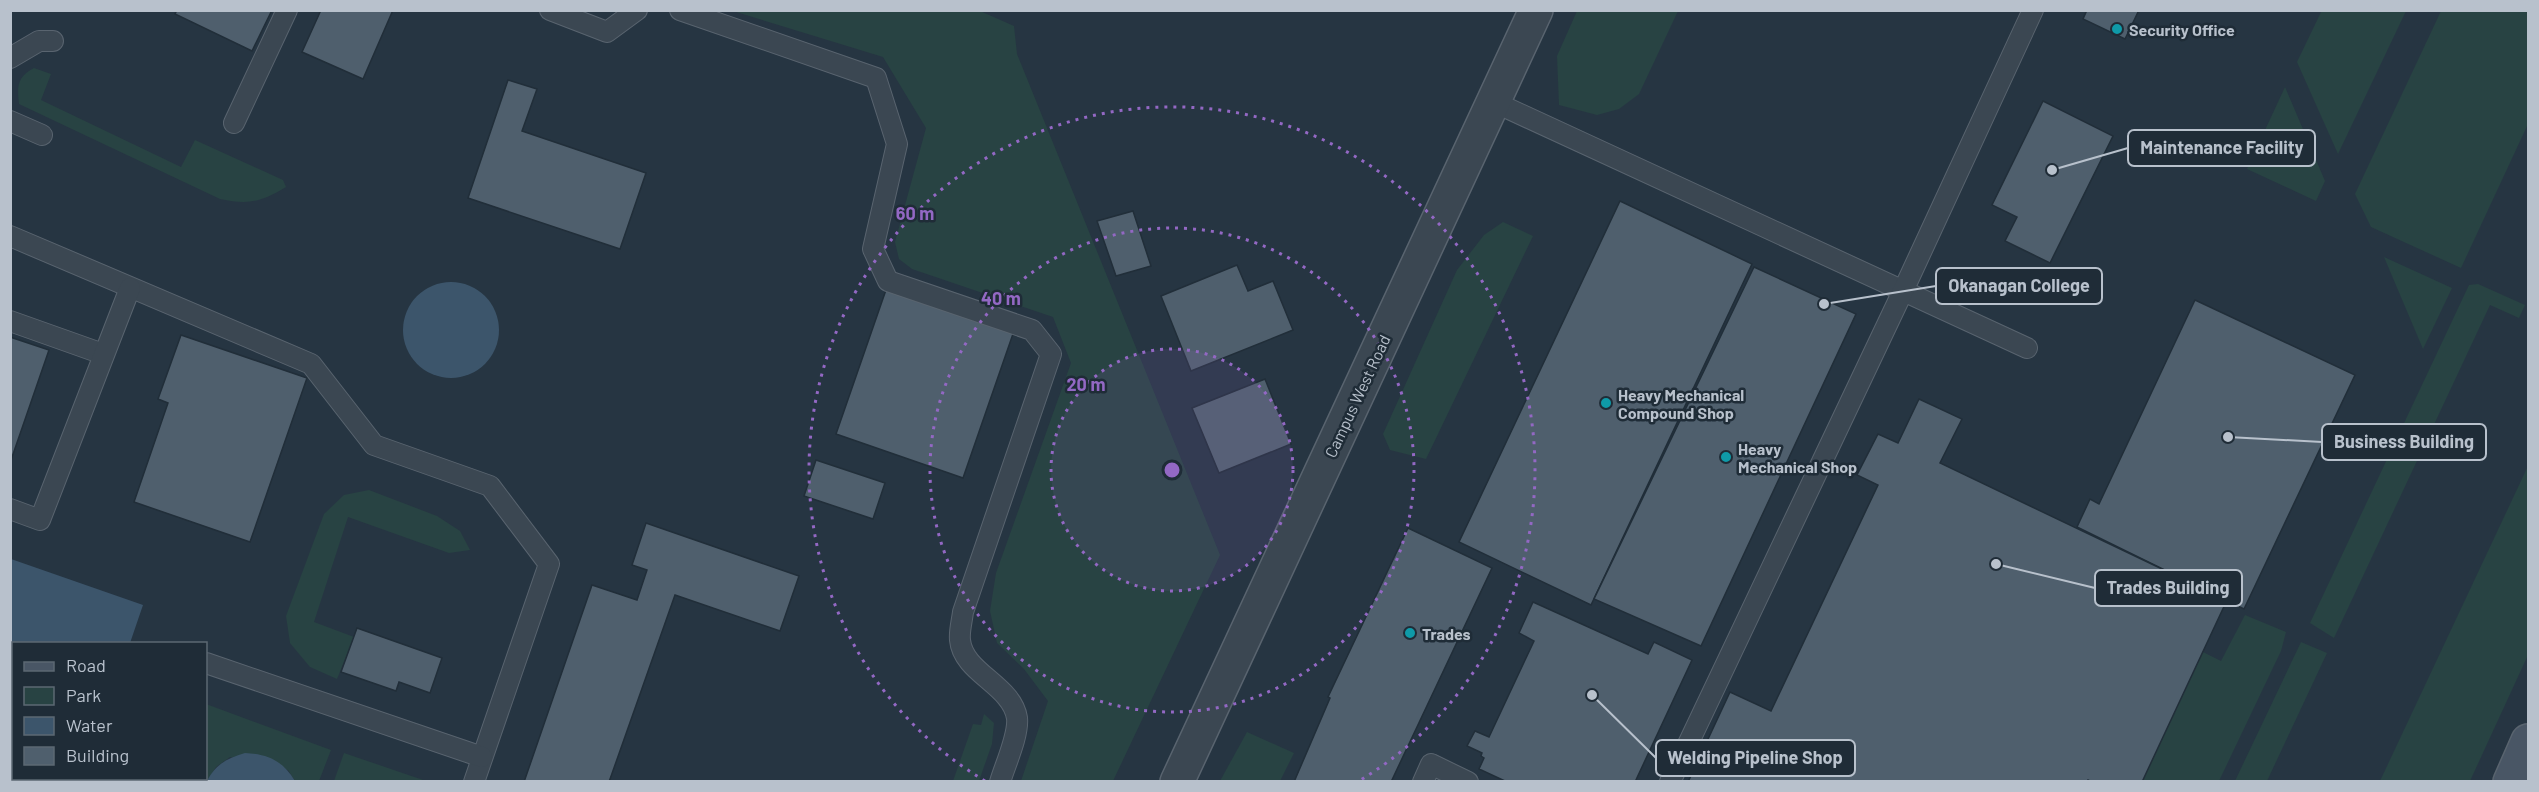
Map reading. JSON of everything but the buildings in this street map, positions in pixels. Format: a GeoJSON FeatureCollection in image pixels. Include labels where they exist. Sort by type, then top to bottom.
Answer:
{"type":"FeatureCollection","features":[{"type":"Feature","properties":{"kind":"main road"},"geometry":{"type":"LineString","coordinates":[[2510,782],[2529,741]]}},
{"type":"Feature","properties":{"kind":"street","name":"Campus West Road"},"geometry":{"type":"LineString","coordinates":[[1177,782],[1536,10]]}},
{"type":"Feature","properties":{"kind":"lane"},"geometry":{"type":"LineString","coordinates":[[234,123],[287,10]]}},
{"type":"Feature","properties":{"kind":"lane"},"geometry":{"type":"LineString","coordinates":[[550,10],[607,32],[637,10]]}},
{"type":"Feature","properties":{"kind":"lane"},"geometry":{"type":"LineString","coordinates":[[680,10],[876,78],[897,144],[873,249],[888,281],[1032,330],[1051,354],[963,612],[960,642],[971,664],[1008,697],[1017,719],[1012,745],[1000,782]]}},
{"type":"Feature","properties":{"kind":"lane"},"geometry":{"type":"LineString","coordinates":[[1670,782],[1903,291],[2033,10]]}},
{"type":"Feature","properties":{"kind":"lane"},"geometry":{"type":"LineString","coordinates":[[10,58],[39,41],[53,41]]}},
{"type":"Feature","properties":{"kind":"lane"},"geometry":{"type":"LineString","coordinates":[[1494,102],[2026,348]]}},
{"type":"Feature","properties":{"kind":"lane"},"geometry":{"type":"LineString","coordinates":[[10,121],[42,135]]}},
{"type":"Feature","properties":{"kind":"lane"},"geometry":{"type":"LineString","coordinates":[[10,236],[311,364],[374,445],[490,486],[549,564],[474,782]]}},
{"type":"Feature","properties":{"kind":"lane"},"geometry":{"type":"LineString","coordinates":[[10,509],[40,520],[130,288]]}},
{"type":"Feature","properties":{"kind":"lane"},"geometry":{"type":"LineString","coordinates":[[10,321],[104,354]]}},
{"type":"Feature","properties":{"kind":"lane"},"geometry":{"type":"LineString","coordinates":[[207,663],[482,757]]}},
{"type":"Feature","properties":{"kind":"lane"},"geometry":{"type":"LineString","coordinates":[[1423,782],[1431,764],[1468,782]]}},
{"type":"Feature","properties":{"kind":"green space"},"geometry":{"type":"Polygon","coordinates":[[[2322,10],[2406,11],[2338,154],[2297,62],[2322,10]]]}},
{"type":"Feature","properties":{"kind":"green space"},"geometry":{"type":"Polygon","coordinates":[[[733,11],[980,11],[1014,26],[1017,54],[1220,555],[1113,781],[1021,781],[1048,701],[1024,669],[997,643],[990,611],[996,573],[1071,363],[1053,317],[912,269],[899,259],[895,242],[926,128],[883,57],[733,11]]]}},
{"type":"Feature","properties":{"kind":"green space"},"geometry":{"type":"Polygon","coordinates":[[[1577,11],[1678,11],[1639,94],[1619,109],[1597,115],[1559,105],[1557,56],[1577,11]]]}},
{"type":"Feature","properties":{"kind":"green space"},"geometry":{"type":"Polygon","coordinates":[[[2441,11],[2528,11],[2528,124],[2461,268],[2371,227],[2355,194],[2441,11]]]}},
{"type":"Feature","properties":{"kind":"green space"},"geometry":{"type":"Polygon","coordinates":[[[34,68],[51,74],[41,100],[181,167],[195,140],[283,180],[286,187],[254,201],[239,202],[220,199],[19,104],[19,83],[28,71],[34,68]]]}},
{"type":"Feature","properties":{"kind":"green space"},"geometry":{"type":"Polygon","coordinates":[[[2285,87],[2325,181],[2316,201],[2247,169],[2285,87]]]}},
{"type":"Feature","properties":{"kind":"green space"},"geometry":{"type":"Polygon","coordinates":[[[1503,222],[1533,236],[1426,459],[1390,450],[1383,434],[1457,270],[1484,235],[1503,222]]]}},
{"type":"Feature","properties":{"kind":"green space"},"geometry":{"type":"Polygon","coordinates":[[[2384,257],[2452,288],[2423,349],[2384,257]]]}},
{"type":"Feature","properties":{"kind":"green space"},"geometry":{"type":"Polygon","coordinates":[[[2478,284],[2525,305],[2519,318],[2490,305],[2334,638],[2310,623],[2469,285],[2478,284]]]}},
{"type":"Feature","properties":{"kind":"green space"},"geometry":{"type":"Polygon","coordinates":[[[2528,466],[2528,655],[2470,781],[2380,781],[2528,466]]]}},
{"type":"Feature","properties":{"kind":"green space"},"geometry":{"type":"Polygon","coordinates":[[[369,490],[437,516],[460,531],[470,550],[449,553],[348,517],[314,622],[354,637],[337,679],[310,667],[290,643],[286,616],[324,514],[344,495],[369,490]]]}},
{"type":"Feature","properties":{"kind":"green space"},"geometry":{"type":"Polygon","coordinates":[[[2245,615],[2286,632],[2281,651],[2219,781],[2141,782],[2203,652],[2221,661],[2245,615]]]}},
{"type":"Feature","properties":{"kind":"green space"},"geometry":{"type":"Polygon","coordinates":[[[2301,642],[2327,653],[2267,781],[2235,781],[2301,642]]]}},
{"type":"Feature","properties":{"kind":"green space"},"geometry":{"type":"Polygon","coordinates":[[[207,704],[331,750],[319,781],[295,781],[288,770],[230,757],[216,767],[207,781],[127,782],[128,780],[207,780],[207,704]]]}},
{"type":"Feature","properties":{"kind":"green space"},"geometry":{"type":"Polygon","coordinates":[[[984,714],[994,723],[992,744],[979,781],[953,781],[973,724],[981,725],[984,714]]]}},
{"type":"Feature","properties":{"kind":"green space"},"geometry":{"type":"Polygon","coordinates":[[[1247,732],[1294,753],[1280,781],[1220,781],[1247,732]]]}},
{"type":"Feature","properties":{"kind":"green space"},"geometry":{"type":"Polygon","coordinates":[[[344,753],[426,781],[334,781],[344,753]]]}},
{"type":"Feature","properties":{"kind":"water"},"geometry":{"type":"Polygon","coordinates":[[[451,282],[469,286],[485,296],[495,312],[499,330],[495,348],[485,364],[469,374],[451,378],[433,374],[417,364],[407,348],[403,330],[407,312],[417,296],[433,286],[451,282]]]}},
{"type":"Feature","properties":{"kind":"water"},"geometry":{"type":"Polygon","coordinates":[[[11,559],[143,605],[130,642],[12,642],[12,780],[82,780],[11,781],[11,559]]]}},
{"type":"Feature","properties":{"kind":"water"},"geometry":{"type":"Polygon","coordinates":[[[245,753],[261,755],[274,760],[285,768],[295,781],[207,781],[222,763],[245,753]]]}},
{"type":"Feature","properties":{"kind":"place","name":"Security Office"},"geometry":{"type":"Point","coordinates":[2117,29]}},
{"type":"Feature","properties":{"kind":"place","name":"Maintenance Facility"},"geometry":{"type":"Point","coordinates":[2052,170]}},
{"type":"Feature","properties":{"kind":"place","name":"Okanagan College"},"geometry":{"type":"Point","coordinates":[1824,304]}},
{"type":"Feature","properties":{"kind":"place","name":"Heavy Mechanical Compound Shop"},"geometry":{"type":"Point","coordinates":[1606,403]}},
{"type":"Feature","properties":{"kind":"place","name":"Business Building"},"geometry":{"type":"Point","coordinates":[2228,437]}},
{"type":"Feature","properties":{"kind":"place","name":"Heavy Mechanical Shop"},"geometry":{"type":"Point","coordinates":[1726,457]}},
{"type":"Feature","properties":{"kind":"place","name":"Trades Building"},"geometry":{"type":"Point","coordinates":[1996,564]}},
{"type":"Feature","properties":{"kind":"place","name":"Trades"},"geometry":{"type":"Point","coordinates":[1410,633]}},
{"type":"Feature","properties":{"kind":"place","name":"Welding Pipeline Shop"},"geometry":{"type":"Point","coordinates":[1592,695]}}]}
